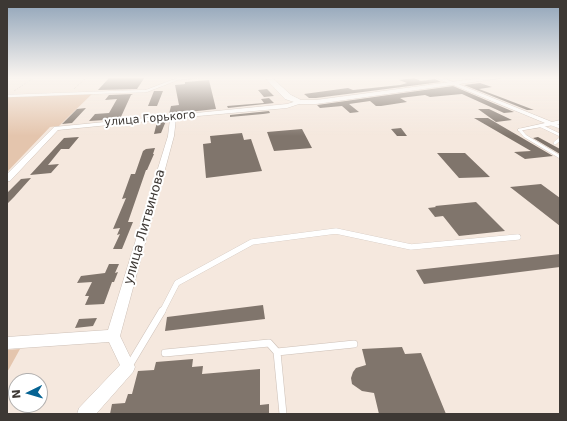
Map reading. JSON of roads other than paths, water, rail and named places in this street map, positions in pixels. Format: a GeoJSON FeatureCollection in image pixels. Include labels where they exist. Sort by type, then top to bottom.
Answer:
{"type":"FeatureCollection","features":[{"type":"Feature","properties":{"kind":"main road"},"geometry":{"type":"LineString","coordinates":[[288,97],[300,102]]}},
{"type":"Feature","properties":{"kind":"main road","name":"улица Горького"},"geometry":{"type":"LineString","coordinates":[[300,102],[316,102],[357,97]]}},
{"type":"Feature","properties":{"kind":"street"},"geometry":{"type":"LineString","coordinates":[[485,97],[552,124]]}},
{"type":"Feature","properties":{"kind":"street","name":"улица Горького"},"geometry":{"type":"LineString","coordinates":[[7,179],[56,128],[287,106],[300,102]]}},
{"type":"Feature","properties":{"kind":"street","name":"улица Литвинова"},"geometry":{"type":"LineString","coordinates":[[113,336],[171,136],[173,117]]}},
{"type":"Feature","properties":{"kind":"street"},"geometry":{"type":"LineString","coordinates":[[520,130],[560,122]]}},
{"type":"Feature","properties":{"kind":"street"},"geometry":{"type":"LineString","coordinates":[[7,343],[113,336],[128,367],[85,414]]}},
{"type":"Feature","properties":{"kind":"lane"},"geometry":{"type":"LineString","coordinates":[[552,124],[560,127]]}},
{"type":"Feature","properties":{"kind":"lane"},"geometry":{"type":"LineString","coordinates":[[541,126],[560,135]]}},
{"type":"Feature","properties":{"kind":"lane"},"geometry":{"type":"LineString","coordinates":[[520,130],[525,136],[560,157]]}},
{"type":"Feature","properties":{"kind":"lane"},"geometry":{"type":"LineString","coordinates":[[555,143],[560,139]]}},
{"type":"Feature","properties":{"kind":"lane"},"geometry":{"type":"LineString","coordinates":[[128,367],[154,325],[177,283],[252,242],[336,231],[411,247],[518,237]]}},
{"type":"Feature","properties":{"kind":"lane"},"geometry":{"type":"LineString","coordinates":[[165,353],[269,343],[277,352],[283,414]]}},
{"type":"Feature","properties":{"kind":"lane"},"geometry":{"type":"LineString","coordinates":[[277,352],[354,344]]}}]}
